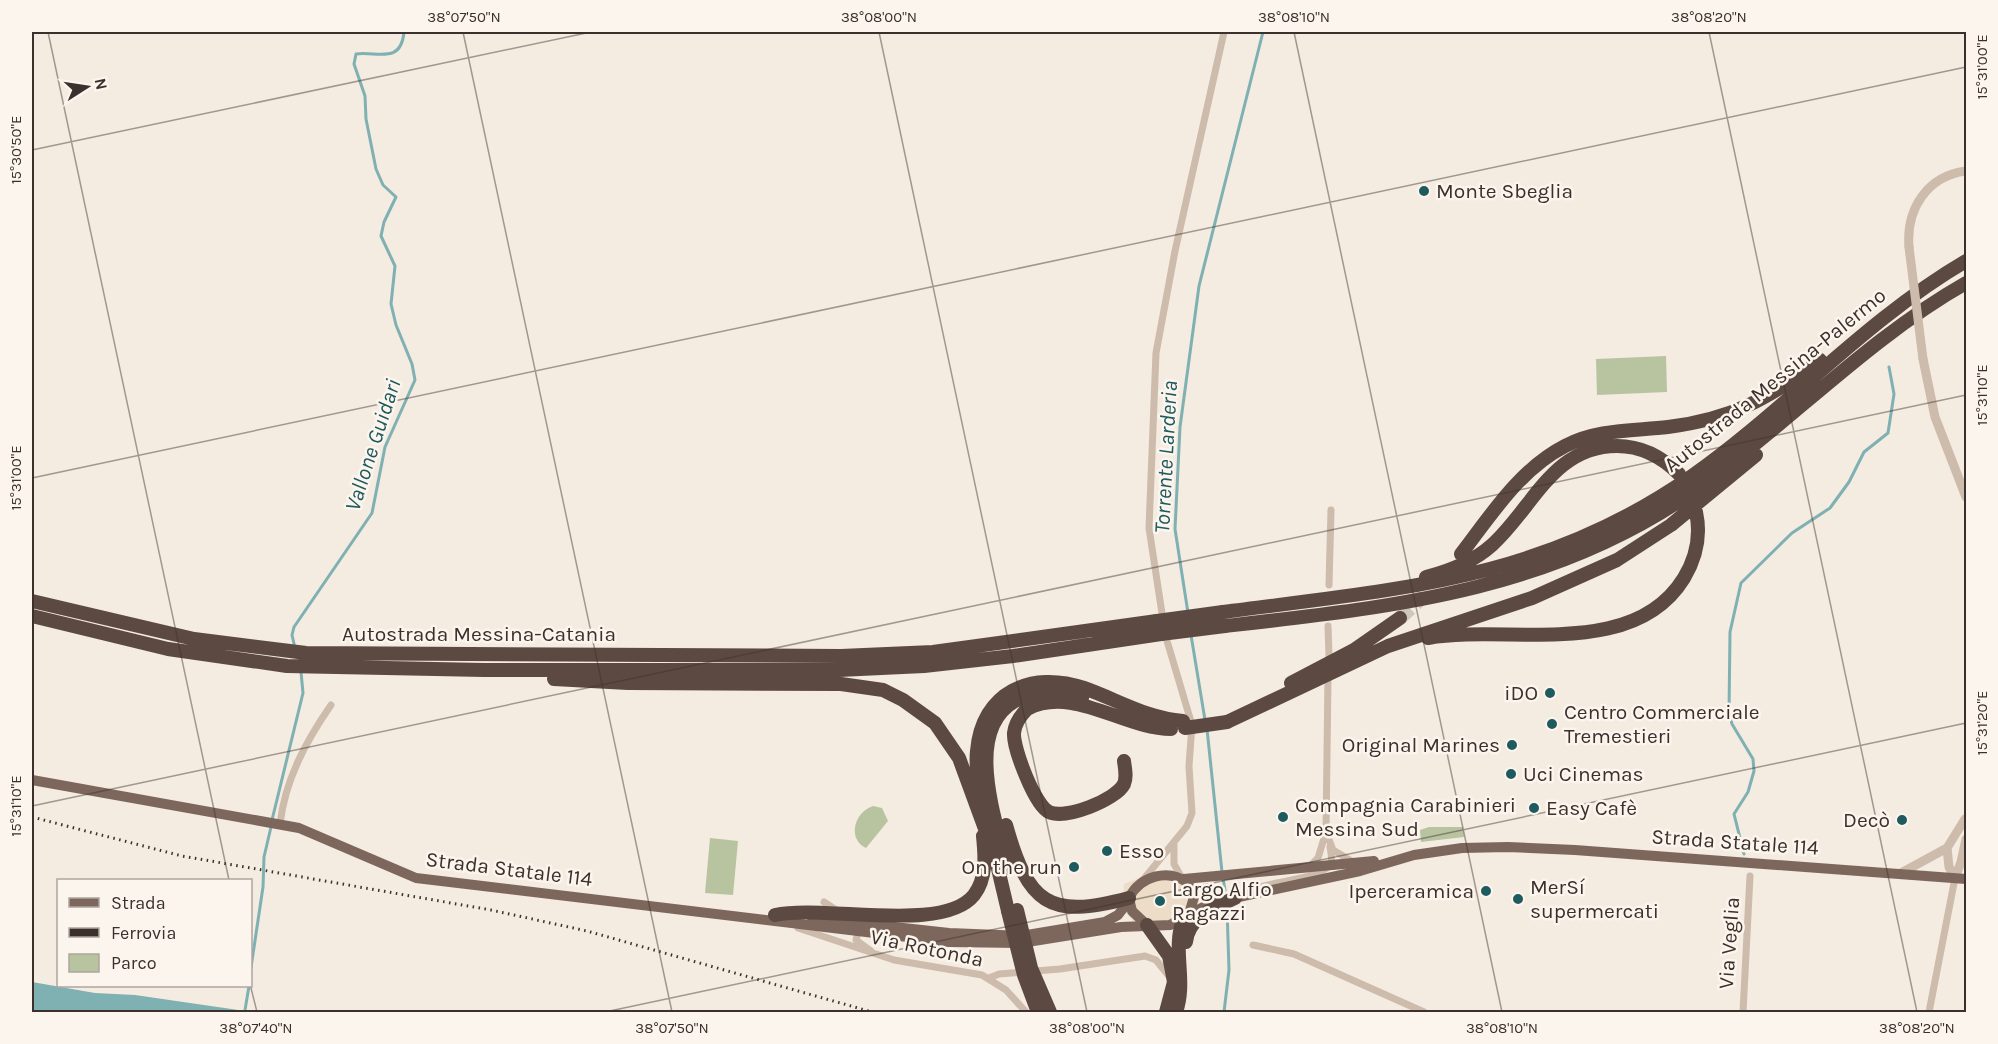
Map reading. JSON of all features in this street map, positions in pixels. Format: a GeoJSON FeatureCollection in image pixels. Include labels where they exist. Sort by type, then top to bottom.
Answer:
{"type":"FeatureCollection","features":[{"type":"Feature","properties":{"kind":"highway","name":"Autostrada Messina-Palermo"},"geometry":{"type":"LineString","coordinates":[[1228,616],[1410,588],[1470,576],[1548,553],[1583,538],[1632,514],[1693,476],[1887,316],[1966,261]]}},
{"type":"Feature","properties":{"kind":"highway","name":"Autostrada Messina-Palermo"},"geometry":{"type":"LineString","coordinates":[[1228,616],[1438,597],[1502,582],[1588,551],[1640,525],[1700,487],[1910,318],[1966,283]]}},
{"type":"Feature","properties":{"kind":"highway"},"geometry":{"type":"LineString","coordinates":[[1461,554],[1518,482],[1559,449],[1595,435],[1697,422],[1755,404],[1799,376],[1857,329],[1887,316]]}},
{"type":"Feature","properties":{"kind":"highway"},"geometry":{"type":"LineString","coordinates":[[1039,1012],[1027,985],[986,767],[988,740],[992,726],[1001,712],[1022,698],[1055,693],[1076,697],[1154,727],[1225,718],[1400,642],[1553,590],[1640,547],[1706,498],[1815,405],[1845,369]]}},
{"type":"Feature","properties":{"kind":"highway"},"geometry":{"type":"LineString","coordinates":[[650,663],[839,670],[924,666],[1013,656],[1159,627],[1228,616],[1266,599],[1413,579],[1453,569],[1491,546],[1552,474],[1566,462],[1588,450],[1616,446],[1641,450],[1658,457],[1679,474]]}},
{"type":"Feature","properties":{"kind":"highway"},"geometry":{"type":"LineString","coordinates":[[1400,642],[1461,634],[1565,634],[1630,621],[1664,601],[1687,572],[1696,548],[1696,512]]}},
{"type":"Feature","properties":{"kind":"highway"},"geometry":{"type":"LineString","coordinates":[[32,601],[171,635],[287,659]]}},
{"type":"Feature","properties":{"kind":"highway"},"geometry":{"type":"LineString","coordinates":[[32,616],[180,651],[306,660]]}},
{"type":"Feature","properties":{"kind":"highway"},"geometry":{"type":"LineString","coordinates":[[1225,718],[1354,650],[1400,618]]}},
{"type":"Feature","properties":{"kind":"highway","name":"Autostrada Messina-Catania"},"geometry":{"type":"LineString","coordinates":[[306,660],[650,663]]}},
{"type":"Feature","properties":{"kind":"highway","name":"Autostrada Messina-Catania"},"geometry":{"type":"LineString","coordinates":[[306,660],[484,670],[650,663]]}},
{"type":"Feature","properties":{"kind":"highway"},"geometry":{"type":"LineString","coordinates":[[484,670],[547,678],[628,683],[841,684],[883,690],[915,707],[944,734],[964,772],[995,856],[1031,968],[1050,1012]]}},
{"type":"Feature","properties":{"kind":"highway"},"geometry":{"type":"LineString","coordinates":[[776,918],[802,911],[945,913],[960,906],[973,896],[980,884],[984,865],[976,763],[978,742],[991,709],[1016,689],[1037,682],[1063,683],[1085,688],[1143,713],[1184,725]]}},
{"type":"Feature","properties":{"kind":"highway"},"geometry":{"type":"LineString","coordinates":[[1122,716],[1060,703],[1041,704],[1027,709],[1018,721],[1014,735],[1017,749],[1038,802],[1048,812],[1058,814],[1099,803],[1123,786],[1126,774],[1124,761]]}},
{"type":"Feature","properties":{"kind":"highway"},"geometry":{"type":"LineString","coordinates":[[988,740],[992,777],[1013,848],[1020,869],[1033,889],[1045,899],[1069,908],[1093,907],[1128,900]]}},
{"type":"Feature","properties":{"kind":"highway"},"geometry":{"type":"LineString","coordinates":[[1174,1012],[1181,965],[1192,924],[1204,913],[1235,898]]}},
{"type":"Feature","properties":{"kind":"highway"},"geometry":{"type":"LineString","coordinates":[[824,902],[912,914]]}},
{"type":"Feature","properties":{"kind":"highway"},"geometry":{"type":"LineString","coordinates":[[1181,965],[1178,943],[1186,917]]}},
{"type":"Feature","properties":{"kind":"highway"},"geometry":{"type":"LineString","coordinates":[[1147,926],[1169,956],[1178,984],[1166,1012]]}},
{"type":"Feature","properties":{"kind":"main road","name":"Strada Statale 114"},"geometry":{"type":"LineString","coordinates":[[32,780],[274,823],[314,833],[384,866],[416,878],[776,918],[949,942],[1014,944],[1147,926]]}},
{"type":"Feature","properties":{"kind":"main road","name":"Strada Statale 114"},"geometry":{"type":"LineString","coordinates":[[1393,860],[1445,850],[1508,847],[1966,879]]}},
{"type":"Feature","properties":{"kind":"main road"},"geometry":{"type":"LineString","coordinates":[[1393,860],[1331,871],[1308,868],[1201,880],[1161,875],[1141,882],[1128,900],[1136,917],[1147,926],[1170,925],[1202,906],[1235,898],[1331,871],[1355,863],[1393,860]]}},
{"type":"Feature","properties":{"kind":"main road"},"geometry":{"type":"LineString","coordinates":[[1183,879],[1191,886],[1194,897],[1186,917]]}},
{"type":"Feature","properties":{"kind":"main road","name":"Strada Statale 114"},"geometry":{"type":"LineString","coordinates":[[852,928],[1033,934],[1106,922],[1118,915],[1128,900]]}},
{"type":"Feature","properties":{"kind":"street"},"geometry":{"type":"LineString","coordinates":[[1141,882],[1174,843],[1191,818],[1189,766],[1193,733],[1189,709],[1168,648],[1149,537],[1154,380],[1175,251],[1224,32]]}},
{"type":"Feature","properties":{"kind":"street"},"geometry":{"type":"LineString","coordinates":[[1966,171],[1943,178],[1920,197],[1910,217],[1909,247],[1923,359],[1935,417],[1966,497]]}},
{"type":"Feature","properties":{"kind":"street"},"geometry":{"type":"LineString","coordinates":[[1329,585],[1331,510]]}},
{"type":"Feature","properties":{"kind":"street"},"geometry":{"type":"LineString","coordinates":[[1328,626],[1329,656]]}},
{"type":"Feature","properties":{"kind":"street"},"geometry":{"type":"LineString","coordinates":[[1328,677],[1326,832],[1331,871]]}},
{"type":"Feature","properties":{"kind":"street"},"geometry":{"type":"LineString","coordinates":[[274,823],[309,739],[331,705]]}},
{"type":"Feature","properties":{"kind":"street"},"geometry":{"type":"LineString","coordinates":[[1929,1012],[1955,878],[1966,840],[1966,815]]}},
{"type":"Feature","properties":{"kind":"street"},"geometry":{"type":"LineString","coordinates":[[1901,873],[1947,848],[1966,815]]}},
{"type":"Feature","properties":{"kind":"street"},"geometry":{"type":"LineString","coordinates":[[1174,843],[1174,864],[1183,879]]}},
{"type":"Feature","properties":{"kind":"street"},"geometry":{"type":"LineString","coordinates":[[1327,845],[1337,854],[1355,863]]}},
{"type":"Feature","properties":{"kind":"street"},"geometry":{"type":"LineString","coordinates":[[1308,868],[1327,845]]}},
{"type":"Feature","properties":{"kind":"street"},"geometry":{"type":"LineString","coordinates":[[1947,848],[1949,867],[1955,878]]}},
{"type":"Feature","properties":{"kind":"street","name":"Via Veglia"},"geometry":{"type":"LineString","coordinates":[[1743,1012],[1750,876]]}},
{"type":"Feature","properties":{"kind":"street"},"geometry":{"type":"LineString","coordinates":[[824,902],[839,912],[852,928],[858,943],[884,958]]}},
{"type":"Feature","properties":{"kind":"street","name":"Via Rotonda"},"geometry":{"type":"LineString","coordinates":[[776,918],[884,958],[976,973],[989,978],[1006,990],[1026,1012]]}},
{"type":"Feature","properties":{"kind":"street"},"geometry":{"type":"LineString","coordinates":[[847,946],[852,928]]}},
{"type":"Feature","properties":{"kind":"street"},"geometry":{"type":"LineString","coordinates":[[1253,945],[1294,954],[1424,1012]]}},
{"type":"Feature","properties":{"kind":"street"},"geometry":{"type":"LineString","coordinates":[[989,978],[999,974],[1060,969],[1145,956],[1156,960],[1168,976],[1172,989],[1174,1012]]}},
{"type":"Feature","properties":{"kind":"green space"},"geometry":{"type":"Polygon","coordinates":[[[1666,356],[1667,392],[1597,395],[1596,359],[1666,356]]]}},
{"type":"Feature","properties":{"kind":"green space"},"geometry":{"type":"Polygon","coordinates":[[[873,806],[882,808],[888,821],[866,848],[856,838],[855,826],[861,814],[873,806]]]}},
{"type":"Feature","properties":{"kind":"green space"},"geometry":{"type":"Polygon","coordinates":[[[1429,827],[1463,827],[1464,837],[1421,842],[1420,830],[1429,827]]]}},
{"type":"Feature","properties":{"kind":"green space"},"geometry":{"type":"Polygon","coordinates":[[[710,838],[738,841],[733,895],[705,893],[710,838]]]}},
{"type":"Feature","properties":{"kind":"shaded area","name":"Largo Alfio Ragazzi"},"geometry":{"type":"Polygon","coordinates":[[[1157,871],[1184,873],[1198,892],[1199,903],[1195,915],[1169,930],[1146,930],[1137,926],[1123,909],[1124,884],[1157,871]]]}},
{"type":"Feature","properties":{"kind":"water"},"geometry":{"type":"Polygon","coordinates":[[[32,982],[95,993],[135,995],[252,1012],[32,1012],[32,982]]]}},
{"type":"Feature","properties":{"kind":"waterway","name":"Vallone Guidari"},"geometry":{"type":"LineString","coordinates":[[295,648],[292,635],[294,627],[372,513],[385,447],[415,380],[412,364],[396,325],[391,304],[395,266],[381,236],[384,222],[396,197],[383,185],[376,169],[366,119],[365,96],[354,64],[356,54],[393,53],[402,42],[404,32]]}},
{"type":"Feature","properties":{"kind":"waterway","name":"Torrente Larderia"},"geometry":{"type":"LineString","coordinates":[[1188,613],[1175,529],[1180,427],[1199,286],[1263,32]]}},
{"type":"Feature","properties":{"kind":"waterway"},"geometry":{"type":"LineString","coordinates":[[1744,854],[1734,814],[1748,792],[1754,771],[1753,759],[1732,724],[1729,712],[1730,632],[1741,583],[1792,533],[1830,508],[1849,482],[1864,452],[1888,433],[1894,394],[1889,367]]}},
{"type":"Feature","properties":{"kind":"waterway","name":"Torrente Larderia"},"geometry":{"type":"LineString","coordinates":[[1191,635],[1205,720]]}},
{"type":"Feature","properties":{"kind":"waterway","name":"Vallone Guidari"},"geometry":{"type":"LineString","coordinates":[[272,820],[303,693],[301,672]]}},
{"type":"Feature","properties":{"kind":"waterway","name":"Torrente Larderia"},"geometry":{"type":"LineString","coordinates":[[1207,729],[1222,872]]}},
{"type":"Feature","properties":{"kind":"waterway","name":"Vallone Guidari"},"geometry":{"type":"LineString","coordinates":[[252,961],[263,887],[264,857],[271,827]]}},
{"type":"Feature","properties":{"kind":"waterway","name":"Torrente Larderia"},"geometry":{"type":"LineString","coordinates":[[1223,878],[1225,890]]}},
{"type":"Feature","properties":{"kind":"waterway","name":"Torrente Larderia"},"geometry":{"type":"LineString","coordinates":[[1224,1012],[1229,970],[1227,908]]}},
{"type":"Feature","properties":{"kind":"waterway","name":"Vallone Guidari"},"geometry":{"type":"LineString","coordinates":[[245,1010],[249,987]]}},
{"type":"Feature","properties":{"kind":"tunnel"},"geometry":{"type":"LineString","coordinates":[[1400,618],[1424,596]]}},
{"type":"Feature","properties":{"kind":"railway"},"geometry":{"type":"LineString","coordinates":[[32,817],[182,856],[491,910],[587,931],[872,1012]]}},
{"type":"Feature","properties":{"kind":"place","name":"Monte Sbeglia"},"geometry":{"type":"Point","coordinates":[1424,191]}},
{"type":"Feature","properties":{"kind":"place","name":"iDO"},"geometry":{"type":"Point","coordinates":[1550,693]}},
{"type":"Feature","properties":{"kind":"place","name":"Centro Commerciale Tremestieri"},"geometry":{"type":"Point","coordinates":[1552,724]}},
{"type":"Feature","properties":{"kind":"place","name":"Original Marines"},"geometry":{"type":"Point","coordinates":[1512,745]}},
{"type":"Feature","properties":{"kind":"place","name":"Uci Cinemas"},"geometry":{"type":"Point","coordinates":[1511,774]}},
{"type":"Feature","properties":{"kind":"place","name":"Easy Cafè"},"geometry":{"type":"Point","coordinates":[1534,808]}},
{"type":"Feature","properties":{"kind":"place","name":"Compagnia Carabinieri Messina Sud"},"geometry":{"type":"Point","coordinates":[1283,817]}},
{"type":"Feature","properties":{"kind":"place","name":"Decò"},"geometry":{"type":"Point","coordinates":[1902,820]}},
{"type":"Feature","properties":{"kind":"place","name":"Esso"},"geometry":{"type":"Point","coordinates":[1107,851]}},
{"type":"Feature","properties":{"kind":"place","name":"On the run"},"geometry":{"type":"Point","coordinates":[1074,867]}},
{"type":"Feature","properties":{"kind":"place","name":"Iperceramica"},"geometry":{"type":"Point","coordinates":[1486,891]}},
{"type":"Feature","properties":{"kind":"place","name":"MerSí supermercati"},"geometry":{"type":"Point","coordinates":[1518,899]}},
{"type":"Feature","properties":{"kind":"place","name":"Largo Alfio Ragazzi"},"geometry":{"type":"Point","coordinates":[1160,901]}}]}
